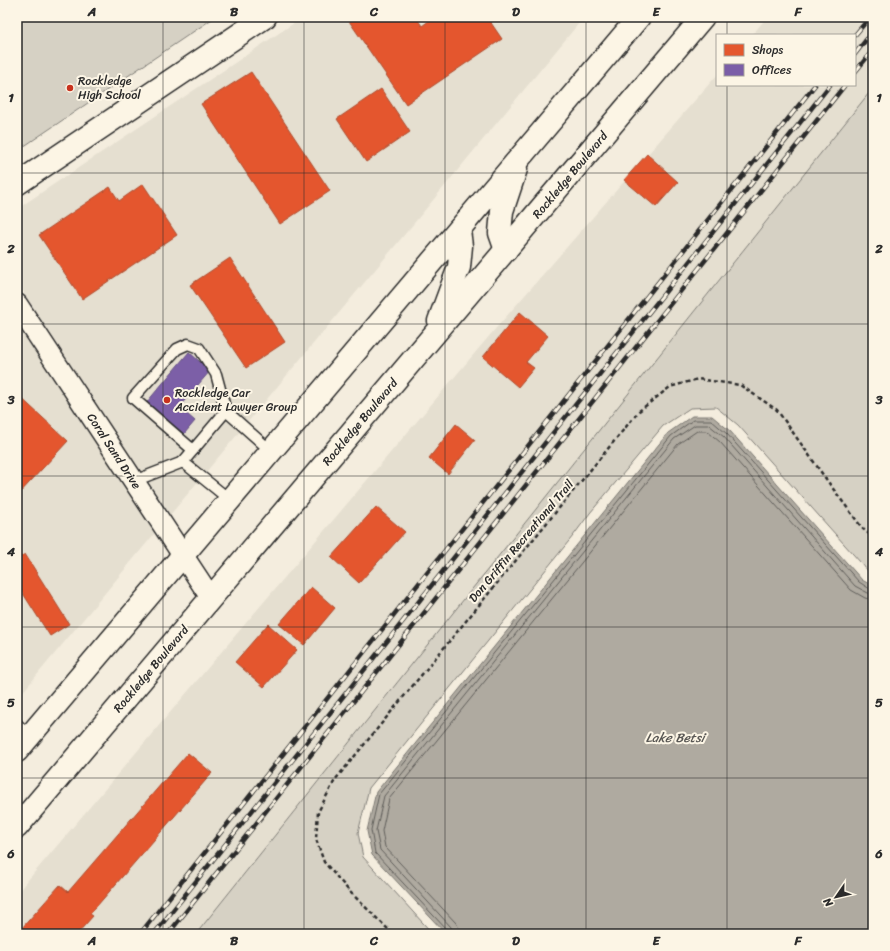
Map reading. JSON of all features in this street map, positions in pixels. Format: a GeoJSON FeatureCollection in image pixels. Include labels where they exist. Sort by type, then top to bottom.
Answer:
{"type":"FeatureCollection","features":[{"type":"Feature","properties":{"kind":"main road"},"geometry":{"type":"LineString","coordinates":[[17,184],[265,17]]}},
{"type":"Feature","properties":{"kind":"main road"},"geometry":{"type":"LineString","coordinates":[[21,737],[183,555],[639,17]]}},
{"type":"Feature","properties":{"kind":"main road","name":"Rockledge Boulevard"},"geometry":{"type":"LineString","coordinates":[[17,827],[703,17]]}},
{"type":"Feature","properties":{"kind":"main road"},"geometry":{"type":"LineString","coordinates":[[506,250],[500,233],[502,211],[519,159]]}},
{"type":"Feature","properties":{"kind":"main road"},"geometry":{"type":"LineString","coordinates":[[434,335],[459,267],[461,246],[459,230]]}},
{"type":"Feature","properties":{"kind":"street","name":"Coral Sand Drive"},"geometry":{"type":"LineString","coordinates":[[17,304],[211,598]]}},
{"type":"Feature","properties":{"kind":"lane"},"geometry":{"type":"LineString","coordinates":[[193,450],[133,398],[177,349],[188,344],[199,348],[216,374],[226,411],[271,451]]}},
{"type":"Feature","properties":{"kind":"lane"},"geometry":{"type":"LineString","coordinates":[[134,481],[183,462],[226,411]]}},
{"type":"Feature","properties":{"kind":"lane"},"geometry":{"type":"LineString","coordinates":[[183,462],[230,500]]}},
{"type":"Feature","properties":{"kind":"path","name":"Don Griffin Recreational Trail"},"geometry":{"type":"LineString","coordinates":[[393,934],[350,892],[324,862],[316,839],[318,812],[335,780],[639,411],[670,387],[698,379],[740,385],[777,410],[830,486],[863,529],[873,538]]}},
{"type":"Feature","properties":{"kind":"shaded area","name":"Rockledge High School"},"geometry":{"type":"Polygon","coordinates":[[[17,17],[215,17],[17,151],[17,17]]]}},
{"type":"Feature","properties":{"kind":"shaded area"},"geometry":{"type":"Polygon","coordinates":[[[303,17],[584,17],[170,515],[17,283],[17,209],[303,17]]]}},
{"type":"Feature","properties":{"kind":"shaded area"},"geometry":{"type":"Polygon","coordinates":[[[767,17],[873,17],[873,88],[196,934],[17,934],[17,893],[491,334],[716,76],[716,86],[856,86],[856,34],[753,34],[767,17]]]}},
{"type":"Feature","properties":{"kind":"shaded area"},"geometry":{"type":"Polygon","coordinates":[[[873,88],[873,575],[738,425],[716,407],[690,408],[663,426],[590,513],[369,788],[358,833],[363,857],[433,934],[196,934],[873,88]]]}},
{"type":"Feature","properties":{"kind":"shaded area"},"geometry":{"type":"Polygon","coordinates":[[[17,324],[155,533],[17,699],[17,324]]]}},
{"type":"Feature","properties":{"kind":"water","name":"Lake Betsi"},"geometry":{"type":"Polygon","coordinates":[[[692,416],[712,416],[730,431],[862,580],[873,586],[873,934],[446,934],[372,855],[367,831],[376,792],[668,433],[692,416]]]}},
{"type":"Feature","properties":{"kind":"building: Shops"},"geometry":{"type":"Polygon","coordinates":[[[355,17],[416,17],[422,26],[434,17],[487,17],[502,39],[406,104],[349,21],[355,17]]]}},
{"type":"Feature","properties":{"kind":"building: Shops"},"geometry":{"type":"Polygon","coordinates":[[[251,72],[330,191],[280,224],[201,104],[251,72]]]}},
{"type":"Feature","properties":{"kind":"building: Shops"},"geometry":{"type":"Polygon","coordinates":[[[381,89],[410,132],[366,162],[337,119],[381,89]]]}},
{"type":"Feature","properties":{"kind":"building: Shops"},"geometry":{"type":"Polygon","coordinates":[[[647,154],[678,182],[656,207],[624,180],[647,154]]]}},
{"type":"Feature","properties":{"kind":"building: Shops"},"geometry":{"type":"Polygon","coordinates":[[[143,184],[177,235],[82,299],[39,235],[110,187],[119,201],[143,184]]]}},
{"type":"Feature","properties":{"kind":"building: Shops"},"geometry":{"type":"Polygon","coordinates":[[[230,258],[285,342],[246,368],[190,285],[230,258]]]}},
{"type":"Feature","properties":{"kind":"building: Shops"},"geometry":{"type":"Polygon","coordinates":[[[520,312],[548,336],[526,362],[534,368],[518,387],[483,357],[520,312]]]}},
{"type":"Feature","properties":{"kind":"building: Shops"},"geometry":{"type":"Polygon","coordinates":[[[17,394],[68,441],[17,496],[17,394]]]}},
{"type":"Feature","properties":{"kind":"building: Shops"},"geometry":{"type":"Polygon","coordinates":[[[456,424],[475,440],[448,474],[429,458],[456,424]]]}},
{"type":"Feature","properties":{"kind":"building: Shops"},"geometry":{"type":"Polygon","coordinates":[[[376,507],[405,532],[359,583],[331,557],[376,507]]]}},
{"type":"Feature","properties":{"kind":"building: Shops"},"geometry":{"type":"Polygon","coordinates":[[[25,554],[69,624],[50,636],[17,584],[17,559],[25,554]]]}},
{"type":"Feature","properties":{"kind":"building: Shops"},"geometry":{"type":"Polygon","coordinates":[[[311,587],[335,608],[304,645],[279,624],[311,587]]]}},
{"type":"Feature","properties":{"kind":"building: Shops"},"geometry":{"type":"Polygon","coordinates":[[[268,624],[297,650],[264,687],[235,662],[268,624]]]}},
{"type":"Feature","properties":{"kind":"building: Shops"},"geometry":{"type":"Polygon","coordinates":[[[188,753],[212,773],[90,914],[93,916],[77,934],[27,934],[21,929],[60,885],[68,892],[188,753]]]}},
{"type":"Feature","properties":{"kind":"building: Offices"},"geometry":{"type":"Polygon","coordinates":[[[189,352],[210,371],[179,407],[195,421],[184,434],[147,402],[189,352]]]}},
{"type":"Feature","properties":{"kind":"railway"},"geometry":{"type":"LineString","coordinates":[[856,34],[870,17]]}},
{"type":"Feature","properties":{"kind":"railway"},"geometry":{"type":"LineString","coordinates":[[856,53],[873,31]]}},
{"type":"Feature","properties":{"kind":"railway"},"geometry":{"type":"LineString","coordinates":[[856,71],[873,50]]}},
{"type":"Feature","properties":{"kind":"railway"},"geometry":{"type":"LineString","coordinates":[[140,934],[814,86]]}},
{"type":"Feature","properties":{"kind":"railway"},"geometry":{"type":"LineString","coordinates":[[154,934],[829,86]]}},
{"type":"Feature","properties":{"kind":"railway"},"geometry":{"type":"LineString","coordinates":[[168,934],[844,86]]}},
{"type":"Feature","properties":{"kind":"place","name":"Rockledge High School"},"geometry":{"type":"Point","coordinates":[70,88]}},
{"type":"Feature","properties":{"kind":"place","name":"Rockledge Car Accident Lawyer Group"},"geometry":{"type":"Point","coordinates":[167,400]}}]}
